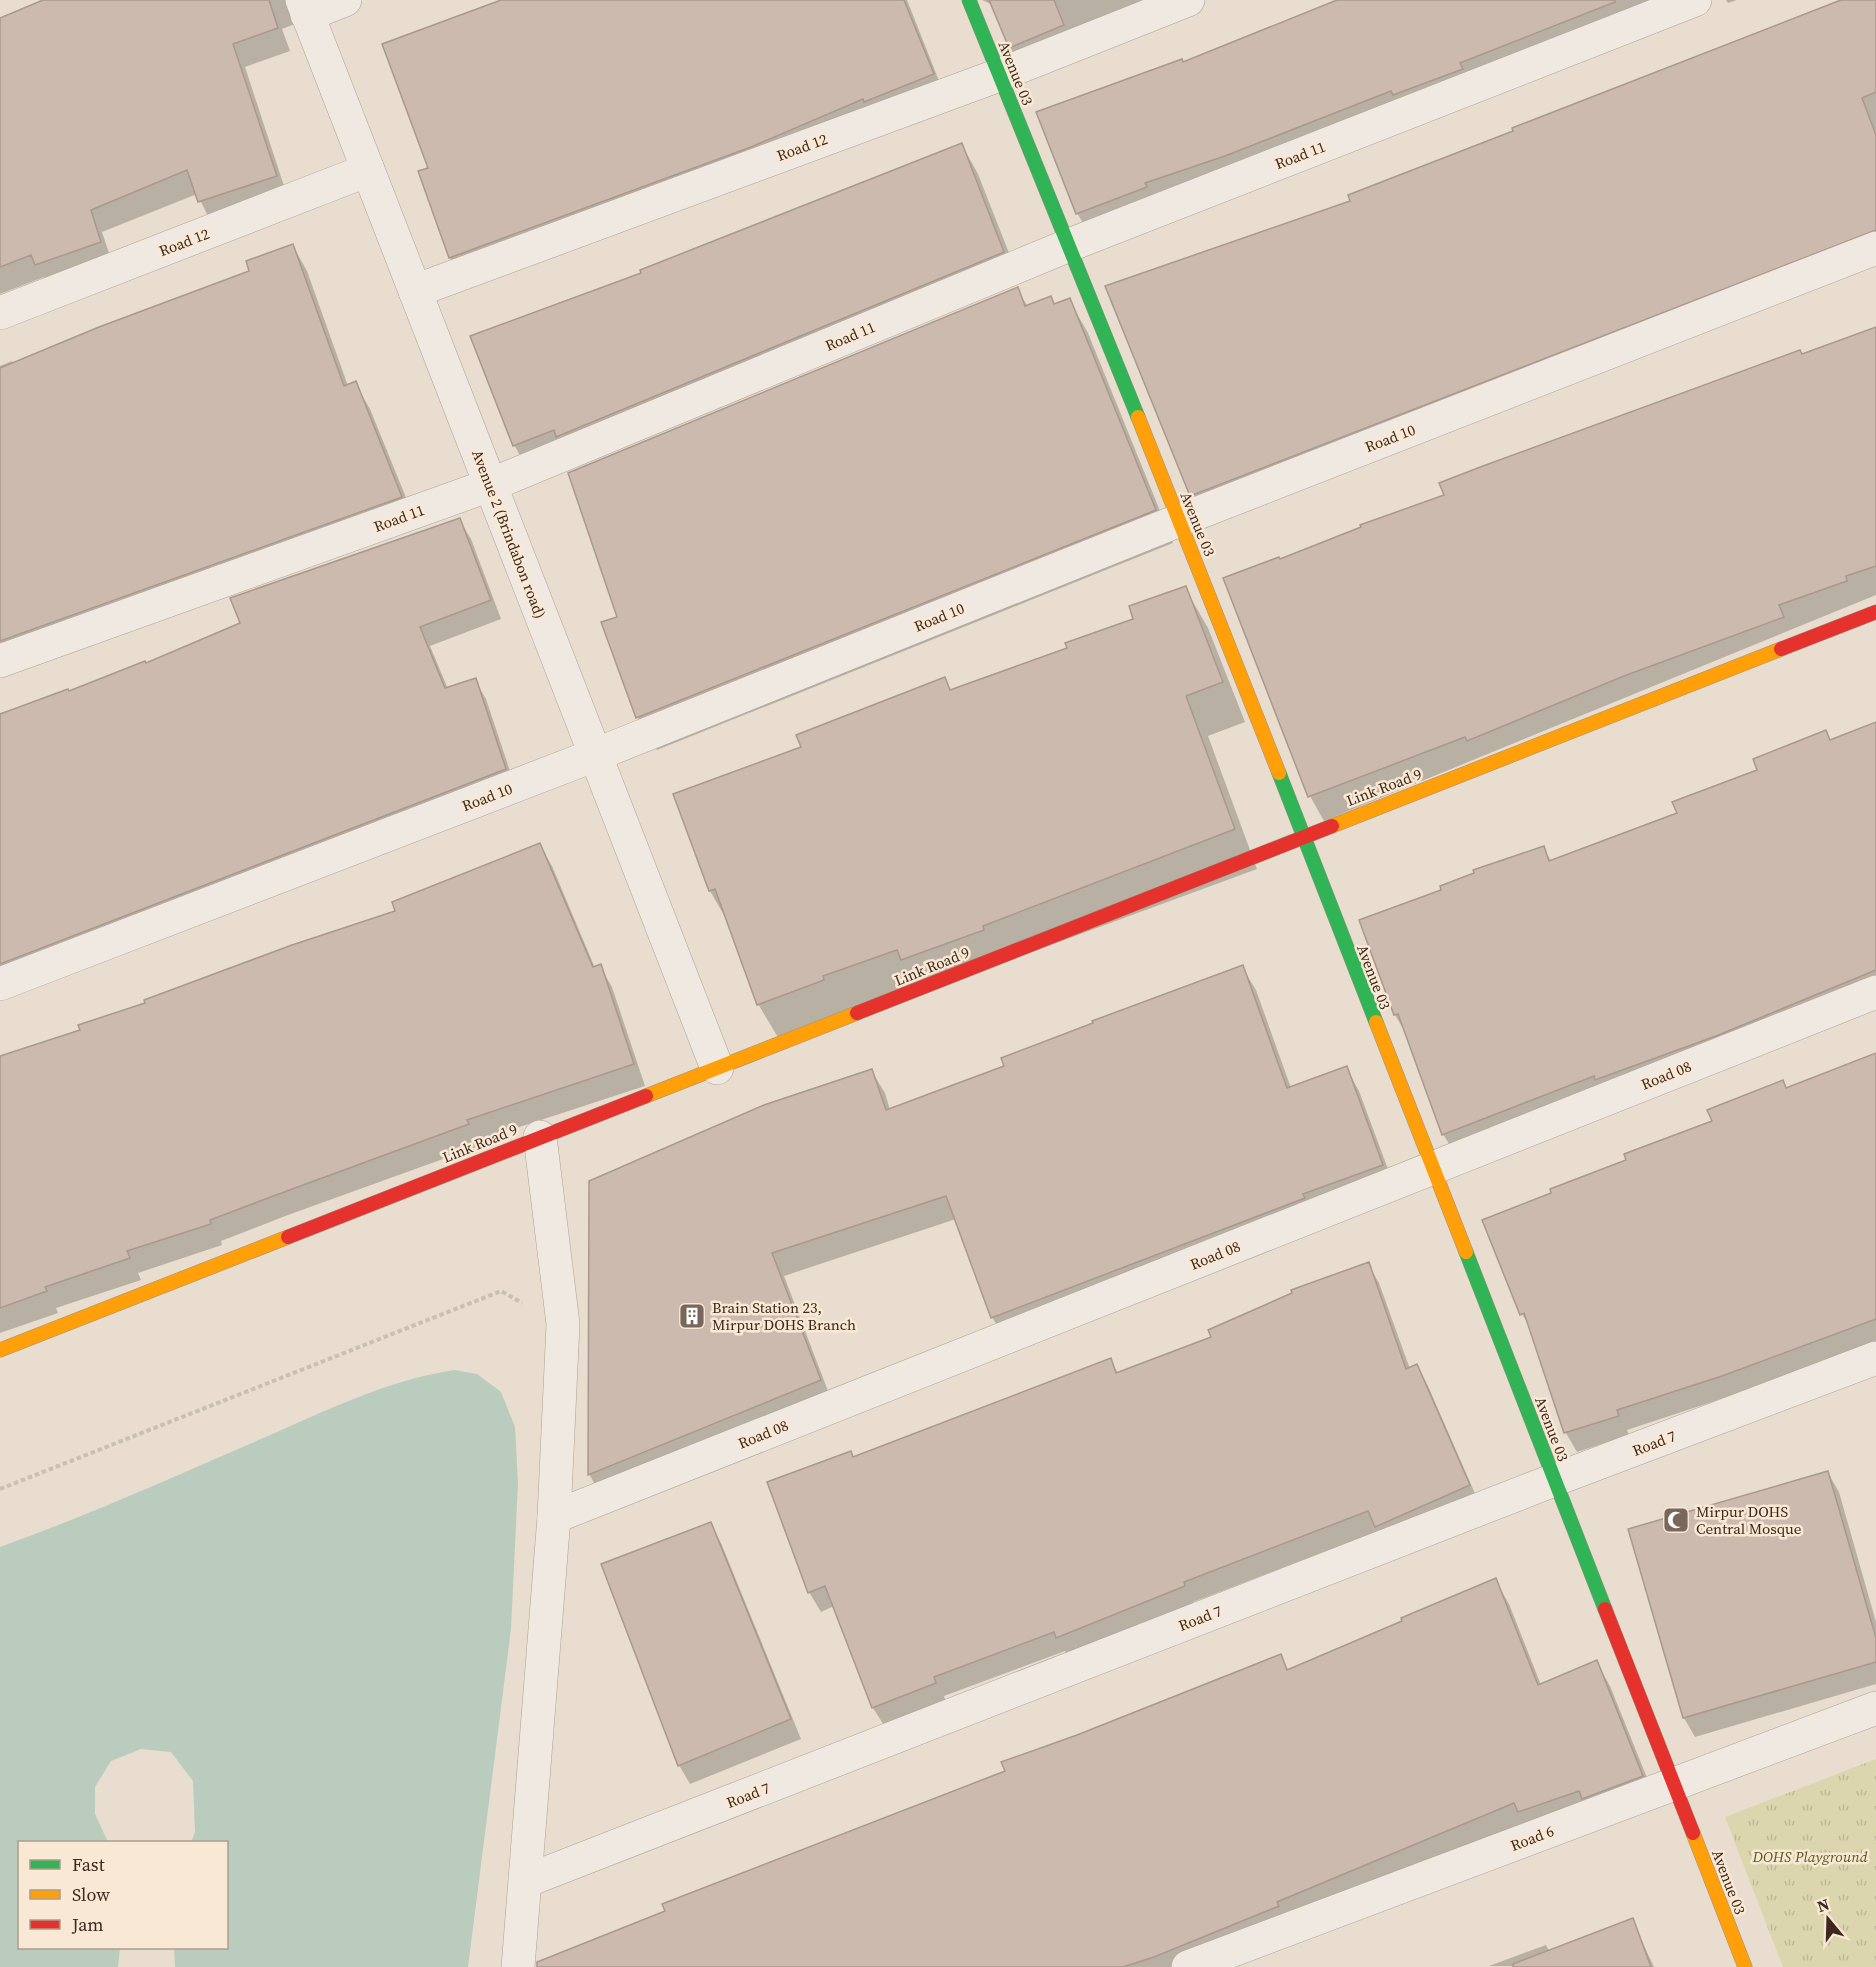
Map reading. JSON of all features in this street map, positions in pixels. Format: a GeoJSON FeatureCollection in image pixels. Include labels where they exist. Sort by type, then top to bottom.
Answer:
{"type":"FeatureCollection","features":[{"type":"Feature","properties":{"kind":"street"},"geometry":{"type":"LineString","coordinates":[[304,7],[345,0]]}},
{"type":"Feature","properties":{"kind":"street","name":"Avenue 03"},"geometry":{"type":"LineString","coordinates":[[969,0],[1180,520],[1302,838],[1745,1967]]}},
{"type":"Feature","properties":{"kind":"street","name":"Road 12"},"geometry":{"type":"LineString","coordinates":[[415,291],[999,75],[1188,0]]}},
{"type":"Feature","properties":{"kind":"street","name":"Road 11"},"geometry":{"type":"LineString","coordinates":[[0,661],[490,485],[1067,246],[1695,0]]}},
{"type":"Feature","properties":{"kind":"street","name":"Avenue 2 (Brindabon road)"},"geometry":{"type":"LineString","coordinates":[[304,7],[717,1068]]}},
{"type":"Feature","properties":{"kind":"street","name":"Road 12"},"geometry":{"type":"LineString","coordinates":[[0,313],[368,170]]}},
{"type":"Feature","properties":{"kind":"street","name":"Road 10"},"geometry":{"type":"LineString","coordinates":[[0,984],[595,755],[1180,520],[1876,248]]}},
{"type":"Feature","properties":{"kind":"street","name":"Link Road 9"},"geometry":{"type":"LineString","coordinates":[[0,1350],[1876,612]]}},
{"type":"Feature","properties":{"kind":"street","name":"Road 08"},"geometry":{"type":"LineString","coordinates":[[554,1517],[1876,992]]}},
{"type":"Feature","properties":{"kind":"street"},"geometry":{"type":"LineString","coordinates":[[518,1967],[554,1517],[563,1324],[540,1137]]}},
{"type":"Feature","properties":{"kind":"street","name":"Road 7"},"geometry":{"type":"LineString","coordinates":[[526,1881],[1554,1480],[1876,1358]]}},
{"type":"Feature","properties":{"kind":"street","name":"Road 6"},"geometry":{"type":"LineString","coordinates":[[1188,1967],[1876,1708]]}},
{"type":"Feature","properties":{"kind":"path"},"geometry":{"type":"LineString","coordinates":[[0,1490],[501,1291],[563,1324]]}},
{"type":"Feature","properties":{"kind":"green space","name":"DOHS Playground"},"geometry":{"type":"Polygon","coordinates":[[[1876,1759],[1876,1967],[1783,1967],[1725,1817],[1876,1759]]]}},
{"type":"Feature","properties":{"kind":"shaded area"},"geometry":{"type":"Polygon","coordinates":[[[454,1370],[477,1374],[501,1392],[515,1427],[518,1483],[511,1629],[468,1967],[175,1967],[174,1949],[228,1949],[228,1841],[191,1841],[195,1832],[193,1781],[171,1752],[141,1749],[111,1761],[95,1787],[95,1814],[108,1841],[18,1841],[18,1949],[120,1949],[118,1967],[0,1967],[0,1547],[132,1495],[356,1398],[429,1375],[454,1370]]]}},
{"type":"Feature","properties":{"kind":"building"},"geometry":{"type":"Polygon","coordinates":[[[43,0],[269,0],[278,28],[233,44],[277,176],[198,202],[187,170],[91,210],[101,242],[35,265],[31,255],[0,267],[0,18],[43,0]]]}},
{"type":"Feature","properties":{"kind":"building"},"geometry":{"type":"Polygon","coordinates":[[[501,0],[904,0],[934,74],[864,102],[863,99],[751,147],[449,258],[418,171],[428,168],[382,44],[501,0]]]}},
{"type":"Feature","properties":{"kind":"building"},"geometry":{"type":"Polygon","coordinates":[[[989,0],[1054,0],[1064,25],[1009,48],[989,0]]]}},
{"type":"Feature","properties":{"kind":"building"},"geometry":{"type":"Polygon","coordinates":[[[1337,0],[1615,0],[1615,2],[1460,63],[1463,69],[1393,95],[1391,91],[1225,156],[1145,183],[1147,187],[1076,214],[1036,112],[1182,59],[1183,62],[1337,0]]]}},
{"type":"Feature","properties":{"kind":"building"},"geometry":{"type":"Polygon","coordinates":[[[1841,0],[1876,0],[1876,92],[1862,98],[1876,135],[1876,230],[1190,496],[1105,286],[1350,201],[1348,195],[1513,131],[1512,128],[1841,0]]]}},
{"type":"Feature","properties":{"kind":"building"},"geometry":{"type":"Polygon","coordinates":[[[962,143],[1004,252],[556,437],[554,430],[513,446],[470,336],[641,273],[640,270],[962,143]]]}},
{"type":"Feature","properties":{"kind":"building"},"geometry":{"type":"Polygon","coordinates":[[[293,244],[344,386],[356,381],[402,497],[0,641],[0,368],[99,327],[249,271],[246,261],[293,244]]]}},
{"type":"Feature","properties":{"kind":"building"},"geometry":{"type":"Polygon","coordinates":[[[1018,287],[1025,306],[1051,296],[1054,304],[1070,298],[1156,510],[636,718],[601,622],[617,617],[568,473],[1018,287]]]}},
{"type":"Feature","properties":{"kind":"building"},"geometry":{"type":"Polygon","coordinates":[[[1876,327],[1876,566],[1846,576],[1847,581],[1779,605],[1784,617],[1624,676],[1467,741],[1465,737],[1308,797],[1223,578],[1279,557],[1280,559],[1361,527],[1360,525],[1444,495],[1439,483],[1483,466],[1800,350],[1802,354],[1876,327]]]}},
{"type":"Feature","properties":{"kind":"building"},"geometry":{"type":"Polygon","coordinates":[[[460,518],[491,600],[420,627],[445,688],[476,678],[506,769],[0,964],[0,714],[68,689],[69,691],[145,661],[146,663],[240,623],[230,598],[460,518]]]}},
{"type":"Feature","properties":{"kind":"building"},"geometry":{"type":"Polygon","coordinates":[[[1186,586],[1223,682],[1186,696],[1235,829],[983,926],[984,930],[901,960],[897,950],[823,976],[824,980],[757,1005],[715,889],[709,891],[673,794],[801,747],[796,735],[945,677],[950,690],[1067,648],[1065,643],[1133,619],[1129,606],[1186,586]]]}},
{"type":"Feature","properties":{"kind":"building"},"geometry":{"type":"Polygon","coordinates":[[[1876,722],[1876,970],[1716,1036],[1595,1080],[1594,1076],[1442,1135],[1398,1014],[1394,1015],[1359,920],[1441,890],[1440,886],[1474,873],[1473,870],[1544,846],[1549,861],[1677,813],[1672,802],[1757,770],[1753,759],[1826,730],[1830,740],[1876,722]]]}},
{"type":"Feature","properties":{"kind":"building"},"geometry":{"type":"Polygon","coordinates":[[[540,843],[593,967],[601,964],[634,1064],[467,1120],[469,1124],[210,1220],[211,1224],[127,1251],[130,1258],[45,1287],[47,1291],[0,1308],[0,1056],[80,1030],[78,1025],[145,1003],[144,1000],[292,945],[395,911],[392,902],[540,843]]]}},
{"type":"Feature","properties":{"kind":"building"},"geometry":{"type":"Polygon","coordinates":[[[1243,965],[1287,1088],[1347,1066],[1383,1165],[1303,1194],[1305,1198],[991,1318],[946,1196],[772,1253],[821,1380],[588,1475],[589,1181],[764,1105],[872,1069],[886,1110],[1004,1066],[1001,1058],[1093,1023],[1092,1021],[1243,965]]]}},
{"type":"Feature","properties":{"kind":"building"},"geometry":{"type":"Polygon","coordinates":[[[1876,1053],[1876,1319],[1722,1376],[1617,1410],[1619,1416],[1564,1433],[1524,1313],[1520,1315],[1482,1220],[1551,1193],[1550,1189],[1626,1160],[1624,1154],[1712,1121],[1707,1110],[1783,1080],[1786,1088],[1876,1053]]]}},
{"type":"Feature","properties":{"kind":"building"},"geometry":{"type":"Polygon","coordinates":[[[1369,1262],[1406,1369],[1417,1364],[1470,1485],[1375,1527],[1368,1511],[1184,1582],[1185,1586],[1056,1638],[1054,1632],[934,1677],[936,1683],[872,1708],[825,1586],[808,1593],[767,1482],[851,1451],[853,1457],[1111,1358],[1116,1373],[1211,1337],[1208,1330],[1292,1293],[1291,1290],[1369,1262]]]}},
{"type":"Feature","properties":{"kind":"building"},"geometry":{"type":"Polygon","coordinates":[[[1828,1471],[1876,1638],[1876,1662],[1683,1718],[1628,1529],[1828,1471]]]}},
{"type":"Feature","properties":{"kind":"building"},"geometry":{"type":"Polygon","coordinates":[[[711,1522],[791,1719],[678,1766],[601,1564],[711,1522]]]}},
{"type":"Feature","properties":{"kind":"building"},"geometry":{"type":"Polygon","coordinates":[[[1496,1578],[1538,1685],[1597,1660],[1643,1776],[1582,1799],[1579,1791],[1518,1812],[1514,1803],[1277,1902],[1279,1906],[1154,1957],[1123,1967],[537,1967],[537,1962],[665,1911],[662,1904],[1005,1771],[1001,1762],[1077,1735],[1281,1654],[1287,1670],[1496,1578]]]}},
{"type":"Feature","properties":{"kind":"building"},"geometry":{"type":"Polygon","coordinates":[[[1633,1918],[1651,1967],[1513,1967],[1513,1964],[1633,1918]]]}},
{"type":"Feature","properties":{"kind":"traffic: fast"},"geometry":{"type":"LineString","coordinates":[[969,0],[1138,417]]}},
{"type":"Feature","properties":{"kind":"traffic: fast"},"geometry":{"type":"LineString","coordinates":[[1279,773],[1376,1022]]}},
{"type":"Feature","properties":{"kind":"traffic: fast"},"geometry":{"type":"LineString","coordinates":[[1466,1252],[1605,1609]]}},
{"type":"Feature","properties":{"kind":"traffic: slow"},"geometry":{"type":"LineString","coordinates":[[1138,417],[1279,773]]}},
{"type":"Feature","properties":{"kind":"traffic: slow"},"geometry":{"type":"LineString","coordinates":[[1332,826],[1781,649]]}},
{"type":"Feature","properties":{"kind":"traffic: slow"},"geometry":{"type":"LineString","coordinates":[[646,1096],[857,1013]]}},
{"type":"Feature","properties":{"kind":"traffic: slow"},"geometry":{"type":"LineString","coordinates":[[1376,1022],[1466,1252]]}},
{"type":"Feature","properties":{"kind":"traffic: slow"},"geometry":{"type":"LineString","coordinates":[[0,1350],[288,1237]]}},
{"type":"Feature","properties":{"kind":"traffic: slow"},"geometry":{"type":"LineString","coordinates":[[1693,1833],[1745,1967]]}},
{"type":"Feature","properties":{"kind":"traffic: jam"},"geometry":{"type":"LineString","coordinates":[[1781,649],[1876,612]]}},
{"type":"Feature","properties":{"kind":"traffic: jam"},"geometry":{"type":"LineString","coordinates":[[857,1013],[1332,826]]}},
{"type":"Feature","properties":{"kind":"traffic: jam"},"geometry":{"type":"LineString","coordinates":[[288,1237],[646,1096]]}},
{"type":"Feature","properties":{"kind":"traffic: jam"},"geometry":{"type":"LineString","coordinates":[[1605,1609],[1693,1833]]}},
{"type":"Feature","properties":{"kind":"place","name":"Brain Station 23, Mirpur DOHS Branch"},"geometry":{"type":"Point","coordinates":[692,1316]}},
{"type":"Feature","properties":{"kind":"place","name":"Mirpur DOHS Central Mosque"},"geometry":{"type":"Point","coordinates":[1676,1520]}}]}
